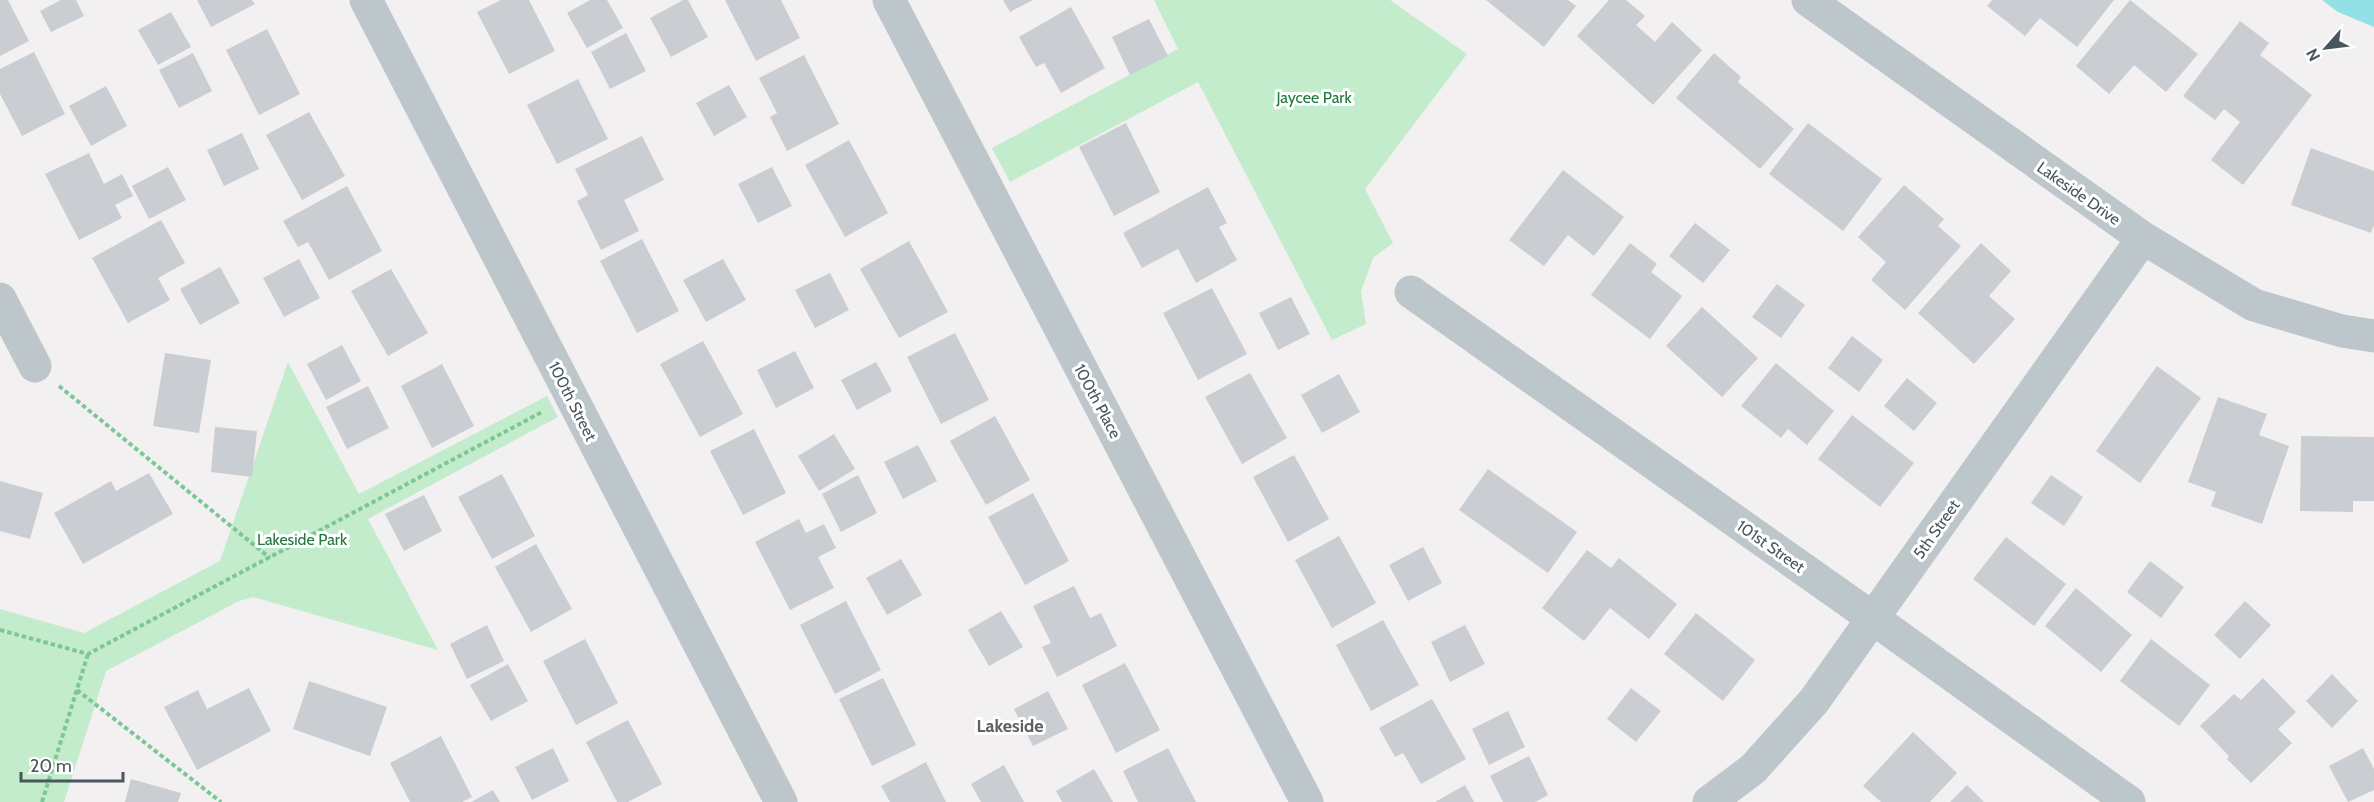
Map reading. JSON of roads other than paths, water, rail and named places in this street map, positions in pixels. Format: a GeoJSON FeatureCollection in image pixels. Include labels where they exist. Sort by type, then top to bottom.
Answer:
{"type":"FeatureCollection","features":[{"type":"Feature","properties":{"kind":"street","name":"100th Street"},"geometry":{"type":"LineString","coordinates":[[366,0],[781,802]]}},
{"type":"Feature","properties":{"kind":"street","name":"100th Place"},"geometry":{"type":"LineString","coordinates":[[889,0],[1307,802]]}},
{"type":"Feature","properties":{"kind":"street","name":"Lakeside Drive"},"geometry":{"type":"LineString","coordinates":[[1808,0],[2144,238],[2254,305],[2342,331],[2374,336]]}},
{"type":"Feature","properties":{"kind":"street","name":"5th Street"},"geometry":{"type":"LineString","coordinates":[[1710,802],[1754,769],[1814,700],[2144,238]]}},
{"type":"Feature","properties":{"kind":"street","name":"101st Street"},"geometry":{"type":"LineString","coordinates":[[1412,292],[2129,802]]}},
{"type":"Feature","properties":{"kind":"street"},"geometry":{"type":"LineString","coordinates":[[0,299],[35,366]]}},
{"type":"Feature","properties":{"kind":"water"},"geometry":{"type":"Polygon","coordinates":[[[2322,0],[2374,0],[2374,27],[2338,12],[2322,0]]]}},
{"type":"Feature","properties":{"kind":"district","name":"Lakeside"},"geometry":{"type":"Point","coordinates":[1010,726]}},
{"type":"Feature","properties":{"kind":"park label","name":"Jaycee Park"},"geometry":{"type":"Point","coordinates":[1314,97]}},
{"type":"Feature","properties":{"kind":"park label","name":"Lakeside Park"},"geometry":{"type":"Point","coordinates":[302,539]}}]}
